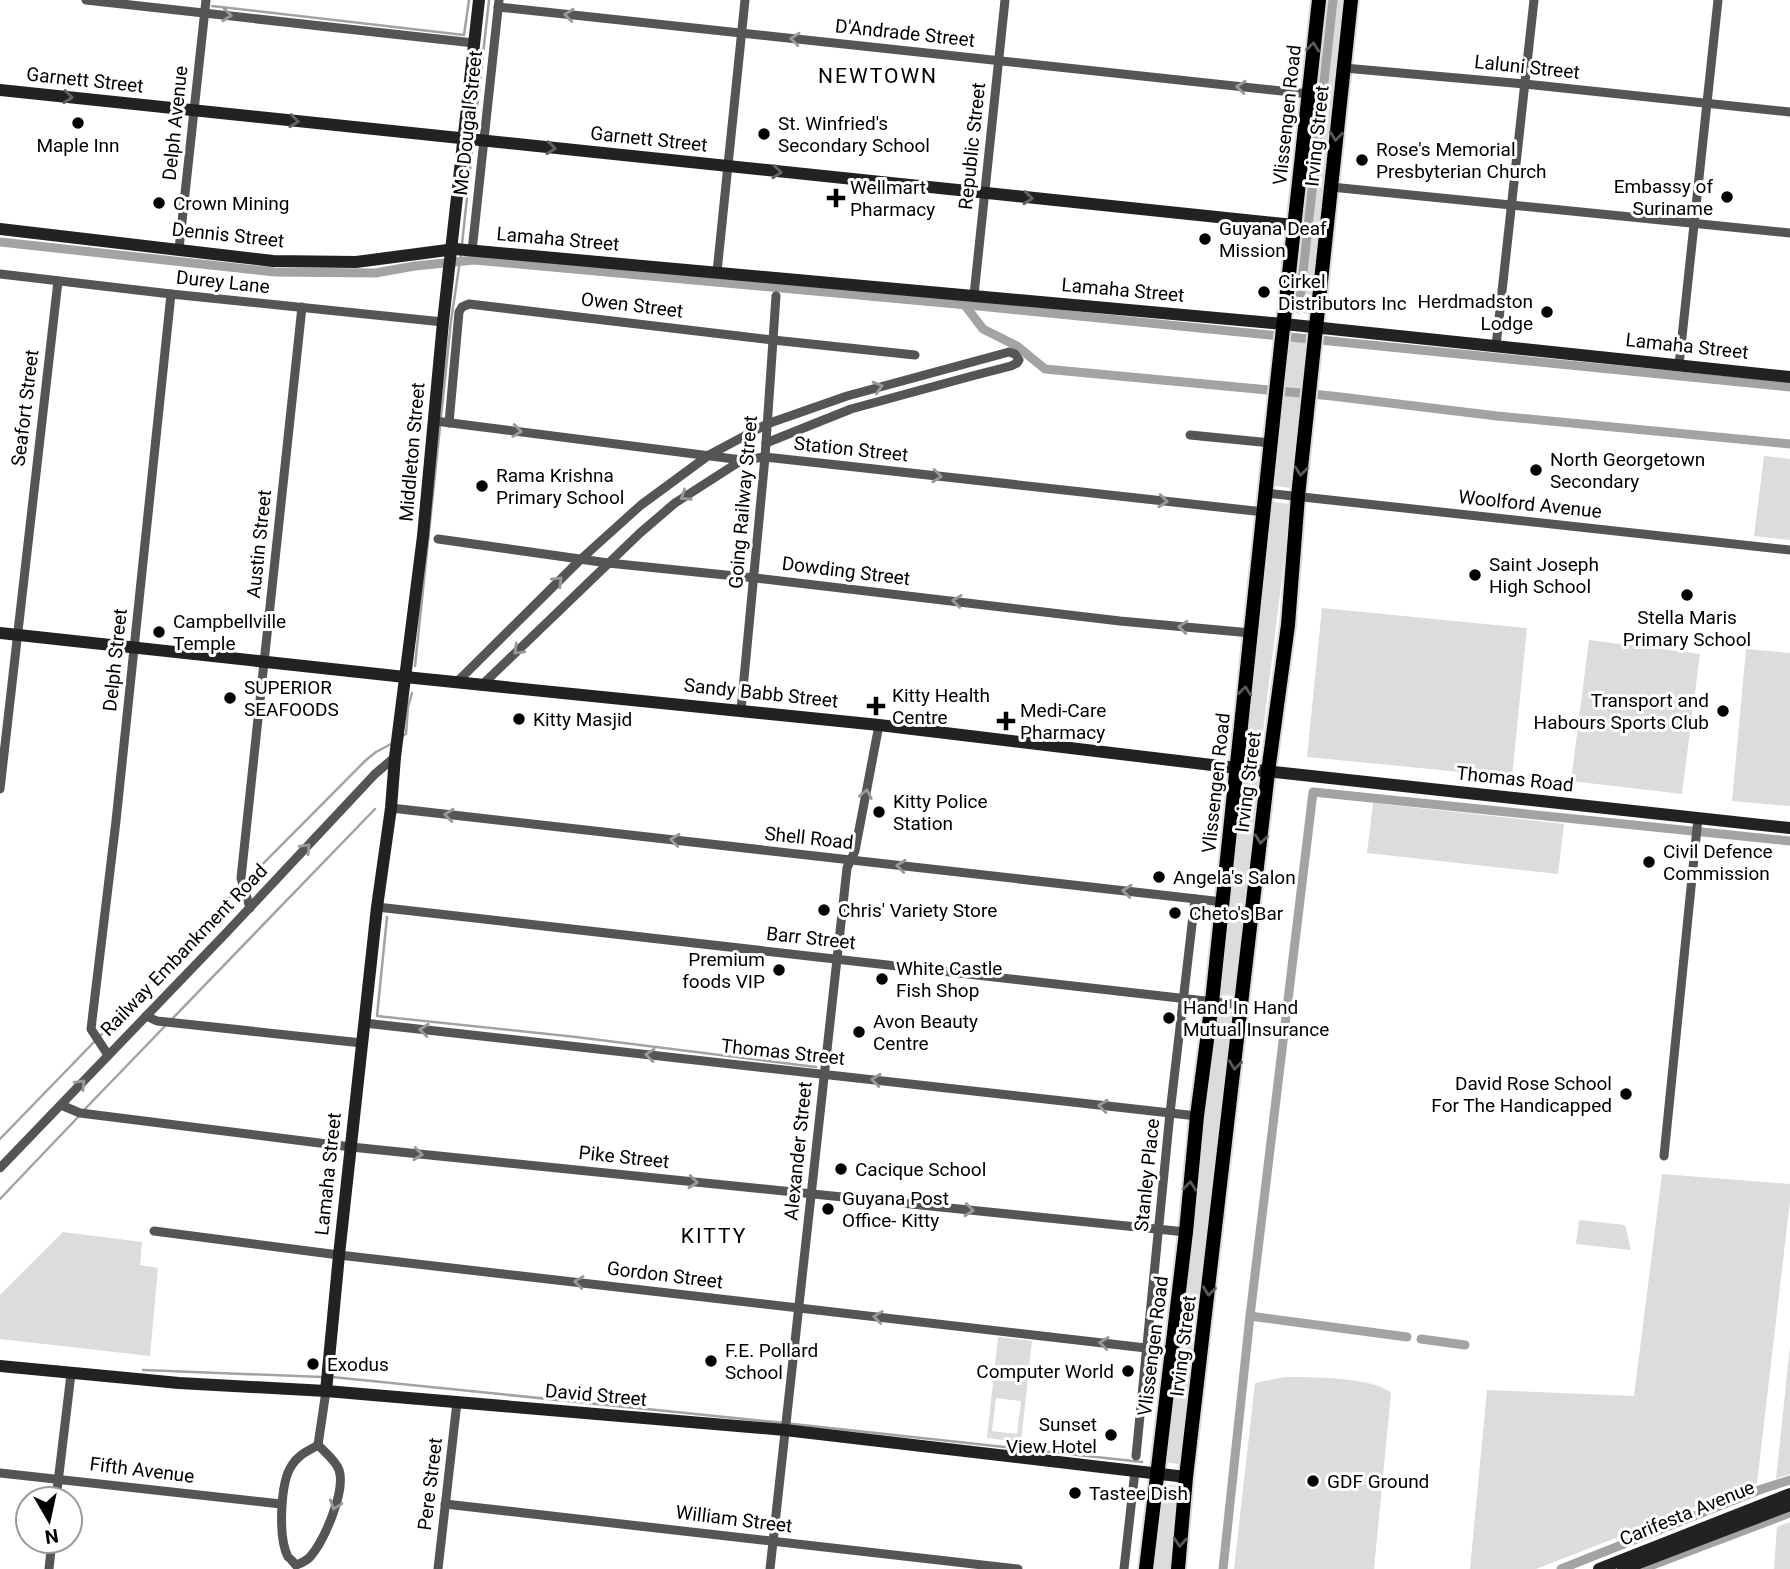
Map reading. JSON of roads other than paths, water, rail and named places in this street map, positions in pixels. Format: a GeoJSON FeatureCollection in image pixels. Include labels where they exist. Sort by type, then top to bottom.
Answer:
{"type":"FeatureCollection","features":[{"type":"Feature","properties":{"kind":"main road","name":"Vlissengen Road"},"geometry":{"type":"LineString","coordinates":[[1146,1569],[1212,1002],[1319,0]]}},
{"type":"Feature","properties":{"kind":"main road","name":"Irving Street"},"geometry":{"type":"LineString","coordinates":[[1178,1569],[1186,1477],[1268,772],[1288,625],[1298,496],[1351,0]]}},
{"type":"Feature","properties":{"kind":"street"},"geometry":{"type":"LineString","coordinates":[[86,0],[474,43]]}},
{"type":"Feature","properties":{"kind":"street","name":"Delph Avenue"},"geometry":{"type":"LineString","coordinates":[[179,249],[206,0]]}},
{"type":"Feature","properties":{"kind":"street","name":"Middleton Street"},"geometry":{"type":"LineString","coordinates":[[377,907],[423,536],[448,271],[479,0]]}},
{"type":"Feature","properties":{"kind":"street"},"geometry":{"type":"LineString","coordinates":[[717,272],[746,0]]}},
{"type":"Feature","properties":{"kind":"street","name":"Republic Street"},"geometry":{"type":"LineString","coordinates":[[974,295],[1005,0]]}},
{"type":"Feature","properties":{"kind":"street"},"geometry":{"type":"LineString","coordinates":[[1496,346],[1534,0]]}},
{"type":"Feature","properties":{"kind":"street"},"geometry":{"type":"LineString","coordinates":[[1679,365],[1718,0]]}},
{"type":"Feature","properties":{"kind":"street","name":"D'Andrade Street"},"geometry":{"type":"LineString","coordinates":[[499,4],[1308,94]]}},
{"type":"Feature","properties":{"kind":"street","name":"Mc Dougal Street"},"geometry":{"type":"LineString","coordinates":[[471,251],[499,4]]}},
{"type":"Feature","properties":{"kind":"street","name":"Laluni Street"},"geometry":{"type":"LineString","coordinates":[[1343,68],[1525,83],[1790,112]]}},
{"type":"Feature","properties":{"kind":"street","name":"Garnett Street"},"geometry":{"type":"LineString","coordinates":[[0,90],[1294,225]]}},
{"type":"Feature","properties":{"kind":"street"},"geometry":{"type":"LineString","coordinates":[[1331,187],[1790,233]]}},
{"type":"Feature","properties":{"kind":"street","name":"Dennis Street"},"geometry":{"type":"LineString","coordinates":[[0,229],[272,261],[356,262],[452,252]]}},
{"type":"Feature","properties":{"kind":"street","name":"Lamaha Street"},"geometry":{"type":"LineString","coordinates":[[452,252],[471,251],[974,295],[1284,324],[1315,336],[1496,346],[1790,377]]}},
{"type":"Feature","properties":{"kind":"street","name":"Durey Lane"},"geometry":{"type":"LineString","coordinates":[[0,274],[443,322]]}},
{"type":"Feature","properties":{"kind":"street","name":"Seafort Street"},"geometry":{"type":"LineString","coordinates":[[0,789],[58,281]]}},
{"type":"Feature","properties":{"kind":"street","name":"Delph Street"},"geometry":{"type":"LineString","coordinates":[[108,1055],[92,1032],[171,294]]}},
{"type":"Feature","properties":{"kind":"street","name":"Going Railway Street"},"geometry":{"type":"LineString","coordinates":[[741,710],[755,578],[776,296]]}},
{"type":"Feature","properties":{"kind":"street","name":"Owen Street"},"geometry":{"type":"LineString","coordinates":[[449,423],[459,312],[461,307],[469,304],[915,355]]}},
{"type":"Feature","properties":{"kind":"street","name":"Austin Street"},"geometry":{"type":"LineString","coordinates":[[250,908],[241,878],[302,307]]}},
{"type":"Feature","properties":{"kind":"street"},"geometry":{"type":"LineString","coordinates":[[458,681],[580,559],[641,505],[709,455],[767,424],[847,396],[1009,352],[1019,359],[1011,366],[851,409],[766,443]]}},
{"type":"Feature","properties":{"kind":"street"},"geometry":{"type":"LineString","coordinates":[[847,396],[851,409]]}},
{"type":"Feature","properties":{"kind":"street","name":"Station Street"},"geometry":{"type":"LineString","coordinates":[[435,421],[742,460],[765,457],[1264,512]]}},
{"type":"Feature","properties":{"kind":"street"},"geometry":{"type":"LineString","coordinates":[[1190,435],[1271,443]]}},
{"type":"Feature","properties":{"kind":"street"},"geometry":{"type":"LineString","coordinates":[[483,684],[608,563],[675,503],[742,460]]}},
{"type":"Feature","properties":{"kind":"street","name":"Woolford Avenue"},"geometry":{"type":"LineString","coordinates":[[1266,493],[1790,550]]}},
{"type":"Feature","properties":{"kind":"street","name":"Dowding Street"},"geometry":{"type":"LineString","coordinates":[[438,539],[608,563],[1120,621],[1251,633]]}},
{"type":"Feature","properties":{"kind":"street","name":"Sandy Babb Street"},"geometry":{"type":"LineString","coordinates":[[0,633],[879,725],[1237,768]]}},
{"type":"Feature","properties":{"kind":"street","name":"Alexander Street"},"geometry":{"type":"LineString","coordinates":[[769,1569],[836,959],[848,868],[855,851],[879,725]]}},
{"type":"Feature","properties":{"kind":"street","name":"Railway Embankment Road"},"geometry":{"type":"LineString","coordinates":[[0,1168],[375,774],[395,757]]}},
{"type":"Feature","properties":{"kind":"street","name":"Thomas Road"},"geometry":{"type":"LineString","coordinates":[[1237,768],[1697,822],[1790,828]]}},
{"type":"Feature","properties":{"kind":"street"},"geometry":{"type":"LineString","coordinates":[[375,774],[393,780]]}},
{"type":"Feature","properties":{"kind":"street","name":"Shell Road"},"geometry":{"type":"LineString","coordinates":[[391,808],[1223,902]]}},
{"type":"Feature","properties":{"kind":"street"},"geometry":{"type":"LineString","coordinates":[[1664,1156],[1697,822]]}},
{"type":"Feature","properties":{"kind":"street","name":"Stanley Place"},"geometry":{"type":"LineString","coordinates":[[1136,1456],[1170,1113],[1195,899]]}},
{"type":"Feature","properties":{"kind":"street","name":"Lamaha Street"},"geometry":{"type":"LineString","coordinates":[[318,1446],[377,907]]}},
{"type":"Feature","properties":{"kind":"street","name":"Barr Street"},"geometry":{"type":"LineString","coordinates":[[377,907],[1241,1005]]}},
{"type":"Feature","properties":{"kind":"street"},"geometry":{"type":"LineString","coordinates":[[146,1016],[157,1021],[362,1043]]}},
{"type":"Feature","properties":{"kind":"street","name":"Thomas Street"},"geometry":{"type":"LineString","coordinates":[[365,1023],[1197,1116]]}},
{"type":"Feature","properties":{"kind":"street","name":"Pike Street"},"geometry":{"type":"LineString","coordinates":[[61,1105],[80,1113],[351,1147],[1185,1232]]}},
{"type":"Feature","properties":{"kind":"street","name":"Gordon Street"},"geometry":{"type":"LineString","coordinates":[[154,1231],[339,1255],[1172,1351]]}},
{"type":"Feature","properties":{"kind":"street","name":"David Street"},"geometry":{"type":"LineString","coordinates":[[0,1366],[178,1383],[326,1382],[457,1402],[785,1425],[1186,1477]]}},
{"type":"Feature","properties":{"kind":"street"},"geometry":{"type":"LineString","coordinates":[[58,1485],[71,1374]]}},
{"type":"Feature","properties":{"kind":"street","name":"Pere Street"},"geometry":{"type":"LineString","coordinates":[[438,1569],[457,1402]]}},
{"type":"Feature","properties":{"kind":"street"},"geometry":{"type":"LineString","coordinates":[[318,1446],[339,1470],[341,1484],[337,1502],[318,1546],[309,1558],[296,1567],[288,1557],[286,1549],[281,1504],[290,1467],[299,1455],[318,1446]]}},
{"type":"Feature","properties":{"kind":"street"},"geometry":{"type":"LineString","coordinates":[[1124,1569],[1136,1471]]}},
{"type":"Feature","properties":{"kind":"street","name":"Fifth Avenue"},"geometry":{"type":"LineString","coordinates":[[0,1473],[281,1504]]}},
{"type":"Feature","properties":{"kind":"street","name":"Carifesta Avenue"},"geometry":{"type":"LineString","coordinates":[[1599,1569],[1790,1494]]}},
{"type":"Feature","properties":{"kind":"street","name":"William Street"},"geometry":{"type":"LineString","coordinates":[[445,1504],[1018,1569]]}},
{"type":"Feature","properties":{"kind":"street","name":"Carifesta Avenue"},"geometry":{"type":"LineString","coordinates":[[1623,1569],[1790,1505]]}},
{"type":"Feature","properties":{"kind":"waterway"},"geometry":{"type":"LineString","coordinates":[[212,6],[464,35],[469,0]]}},
{"type":"Feature","properties":{"kind":"waterway"},"geometry":{"type":"LineString","coordinates":[[474,136],[489,0]]}},
{"type":"Feature","properties":{"kind":"waterway"},"geometry":{"type":"LineString","coordinates":[[1299,309],[1333,0]]}},
{"type":"Feature","properties":{"kind":"waterway"},"geometry":{"type":"LineString","coordinates":[[462,244],[473,142]]}},
{"type":"Feature","properties":{"kind":"waterway"},"geometry":{"type":"LineString","coordinates":[[0,242],[275,272],[375,273],[474,260],[989,307],[1790,387]]}},
{"type":"Feature","properties":{"kind":"waterway"},"geometry":{"type":"LineString","coordinates":[[415,666],[451,321],[461,254]]}},
{"type":"Feature","properties":{"kind":"waterway"},"geometry":{"type":"LineString","coordinates":[[964,304],[983,329],[1017,346],[1045,369],[1790,444]]}},
{"type":"Feature","properties":{"kind":"waterway"},"geometry":{"type":"LineString","coordinates":[[402,736],[406,734],[412,693]]}},
{"type":"Feature","properties":{"kind":"waterway"},"geometry":{"type":"LineString","coordinates":[[100,1036],[217,910],[366,760],[391,744]]}},
{"type":"Feature","properties":{"kind":"waterway"},"geometry":{"type":"LineString","coordinates":[[1407,1337],[1250,1316],[1313,792],[1790,841]]}},
{"type":"Feature","properties":{"kind":"waterway"},"geometry":{"type":"LineString","coordinates":[[172,1019],[375,809]]}},
{"type":"Feature","properties":{"kind":"waterway"},"geometry":{"type":"LineString","coordinates":[[387,917],[377,1016],[576,1037],[816,1067]]}},
{"type":"Feature","properties":{"kind":"waterway"},"geometry":{"type":"LineString","coordinates":[[84,1110],[167,1024]]}},
{"type":"Feature","properties":{"kind":"waterway"},"geometry":{"type":"LineString","coordinates":[[0,1139],[95,1041]]}},
{"type":"Feature","properties":{"kind":"waterway"},"geometry":{"type":"LineString","coordinates":[[0,1199],[80,1115]]}},
{"type":"Feature","properties":{"kind":"waterway"},"geometry":{"type":"LineString","coordinates":[[1223,1569],[1250,1316]]}},
{"type":"Feature","properties":{"kind":"waterway"},"geometry":{"type":"LineString","coordinates":[[1421,1339],[1465,1345]]}},
{"type":"Feature","properties":{"kind":"waterway"},"geometry":{"type":"LineString","coordinates":[[143,1370],[322,1377]]}},
{"type":"Feature","properties":{"kind":"waterway"},"geometry":{"type":"LineString","coordinates":[[332,1377],[1142,1462]]}},
{"type":"Feature","properties":{"kind":"waterway"},"geometry":{"type":"LineString","coordinates":[[1561,1569],[1790,1480]]}},
{"type":"Feature","properties":{"kind":"waterway"},"geometry":{"type":"LineString","coordinates":[[1642,1569],[1790,1513]]}},
{"type":"Feature","properties":{"kind":"place","name":"Maple Inn"},"geometry":{"type":"Point","coordinates":[78,123]}},
{"type":"Feature","properties":{"kind":"place","name":"St. Winfried's Secondary School"},"geometry":{"type":"Point","coordinates":[764,134]}},
{"type":"Feature","properties":{"kind":"place","name":"Rose's Memorial Presbyterian Church"},"geometry":{"type":"Point","coordinates":[1362,160]}},
{"type":"Feature","properties":{"kind":"place","name":"Embassy of Suriname"},"geometry":{"type":"Point","coordinates":[1727,197]}},
{"type":"Feature","properties":{"kind":"place","name":"Wellmart Pharmacy"},"geometry":{"type":"Point","coordinates":[836,198]}},
{"type":"Feature","properties":{"kind":"place","name":"Crown Mining"},"geometry":{"type":"Point","coordinates":[159,203]}},
{"type":"Feature","properties":{"kind":"place","name":"Guyana Deaf Mission"},"geometry":{"type":"Point","coordinates":[1205,239]}},
{"type":"Feature","properties":{"kind":"place","name":"Cirkel Distributors Inc"},"geometry":{"type":"Point","coordinates":[1264,292]}},
{"type":"Feature","properties":{"kind":"place","name":"Herdmadston Lodge"},"geometry":{"type":"Point","coordinates":[1547,312]}},
{"type":"Feature","properties":{"kind":"place","name":"North Georgetown Secondary"},"geometry":{"type":"Point","coordinates":[1536,470]}},
{"type":"Feature","properties":{"kind":"place","name":"Rama Krishna Primary School"},"geometry":{"type":"Point","coordinates":[482,486]}},
{"type":"Feature","properties":{"kind":"place","name":"Saint Joseph High School"},"geometry":{"type":"Point","coordinates":[1475,575]}},
{"type":"Feature","properties":{"kind":"place","name":"Stella Maris Primary School"},"geometry":{"type":"Point","coordinates":[1687,595]}},
{"type":"Feature","properties":{"kind":"place","name":"Campbellville Temple"},"geometry":{"type":"Point","coordinates":[159,632]}},
{"type":"Feature","properties":{"kind":"place","name":"SUPERIOR SEAFOODS"},"geometry":{"type":"Point","coordinates":[230,698]}},
{"type":"Feature","properties":{"kind":"place","name":"Kitty Health Centre"},"geometry":{"type":"Point","coordinates":[876,706]}},
{"type":"Feature","properties":{"kind":"place","name":"Transport and Habours Sports Club"},"geometry":{"type":"Point","coordinates":[1723,711]}},
{"type":"Feature","properties":{"kind":"place","name":"Kitty Masjid"},"geometry":{"type":"Point","coordinates":[519,719]}},
{"type":"Feature","properties":{"kind":"place","name":"Medi-Care Pharmacy"},"geometry":{"type":"Point","coordinates":[1006,721]}},
{"type":"Feature","properties":{"kind":"place","name":"Kitty Police Station"},"geometry":{"type":"Point","coordinates":[879,812]}},
{"type":"Feature","properties":{"kind":"place","name":"Civil Defence Commission"},"geometry":{"type":"Point","coordinates":[1649,862]}},
{"type":"Feature","properties":{"kind":"place","name":"Angela's Salon"},"geometry":{"type":"Point","coordinates":[1159,877]}},
{"type":"Feature","properties":{"kind":"place","name":"Chris' Variety Store"},"geometry":{"type":"Point","coordinates":[824,910]}},
{"type":"Feature","properties":{"kind":"place","name":"Cheto's Bar"},"geometry":{"type":"Point","coordinates":[1175,913]}},
{"type":"Feature","properties":{"kind":"place","name":"Premium foods VIP"},"geometry":{"type":"Point","coordinates":[779,970]}},
{"type":"Feature","properties":{"kind":"place","name":"White Castle Fish Shop"},"geometry":{"type":"Point","coordinates":[882,979]}},
{"type":"Feature","properties":{"kind":"place","name":"Hand In Hand Mutual Insurance"},"geometry":{"type":"Point","coordinates":[1169,1018]}},
{"type":"Feature","properties":{"kind":"place","name":"Avon Beauty Centre"},"geometry":{"type":"Point","coordinates":[859,1032]}},
{"type":"Feature","properties":{"kind":"place","name":"David Rose School For The Handicapped"},"geometry":{"type":"Point","coordinates":[1626,1094]}},
{"type":"Feature","properties":{"kind":"place","name":"Cacique School"},"geometry":{"type":"Point","coordinates":[841,1169]}},
{"type":"Feature","properties":{"kind":"place","name":"Guyana Post Office- Kitty"},"geometry":{"type":"Point","coordinates":[828,1209]}},
{"type":"Feature","properties":{"kind":"place","name":"F.E. Pollard School"},"geometry":{"type":"Point","coordinates":[711,1361]}},
{"type":"Feature","properties":{"kind":"place","name":"Exodus"},"geometry":{"type":"Point","coordinates":[313,1364]}},
{"type":"Feature","properties":{"kind":"place","name":"Computer World"},"geometry":{"type":"Point","coordinates":[1128,1371]}},
{"type":"Feature","properties":{"kind":"place","name":"Sunset View Hotel"},"geometry":{"type":"Point","coordinates":[1111,1435]}},
{"type":"Feature","properties":{"kind":"place","name":"GDF Ground"},"geometry":{"type":"Point","coordinates":[1313,1481]}},
{"type":"Feature","properties":{"kind":"place","name":"Tastee Dish"},"geometry":{"type":"Point","coordinates":[1075,1493]}},
{"type":"Feature","properties":{"kind":"district","name":"NEWTOWN"},"geometry":{"type":"Point","coordinates":[878,76]}},
{"type":"Feature","properties":{"kind":"district","name":"KITTY"},"geometry":{"type":"Point","coordinates":[714,1236]}}]}
